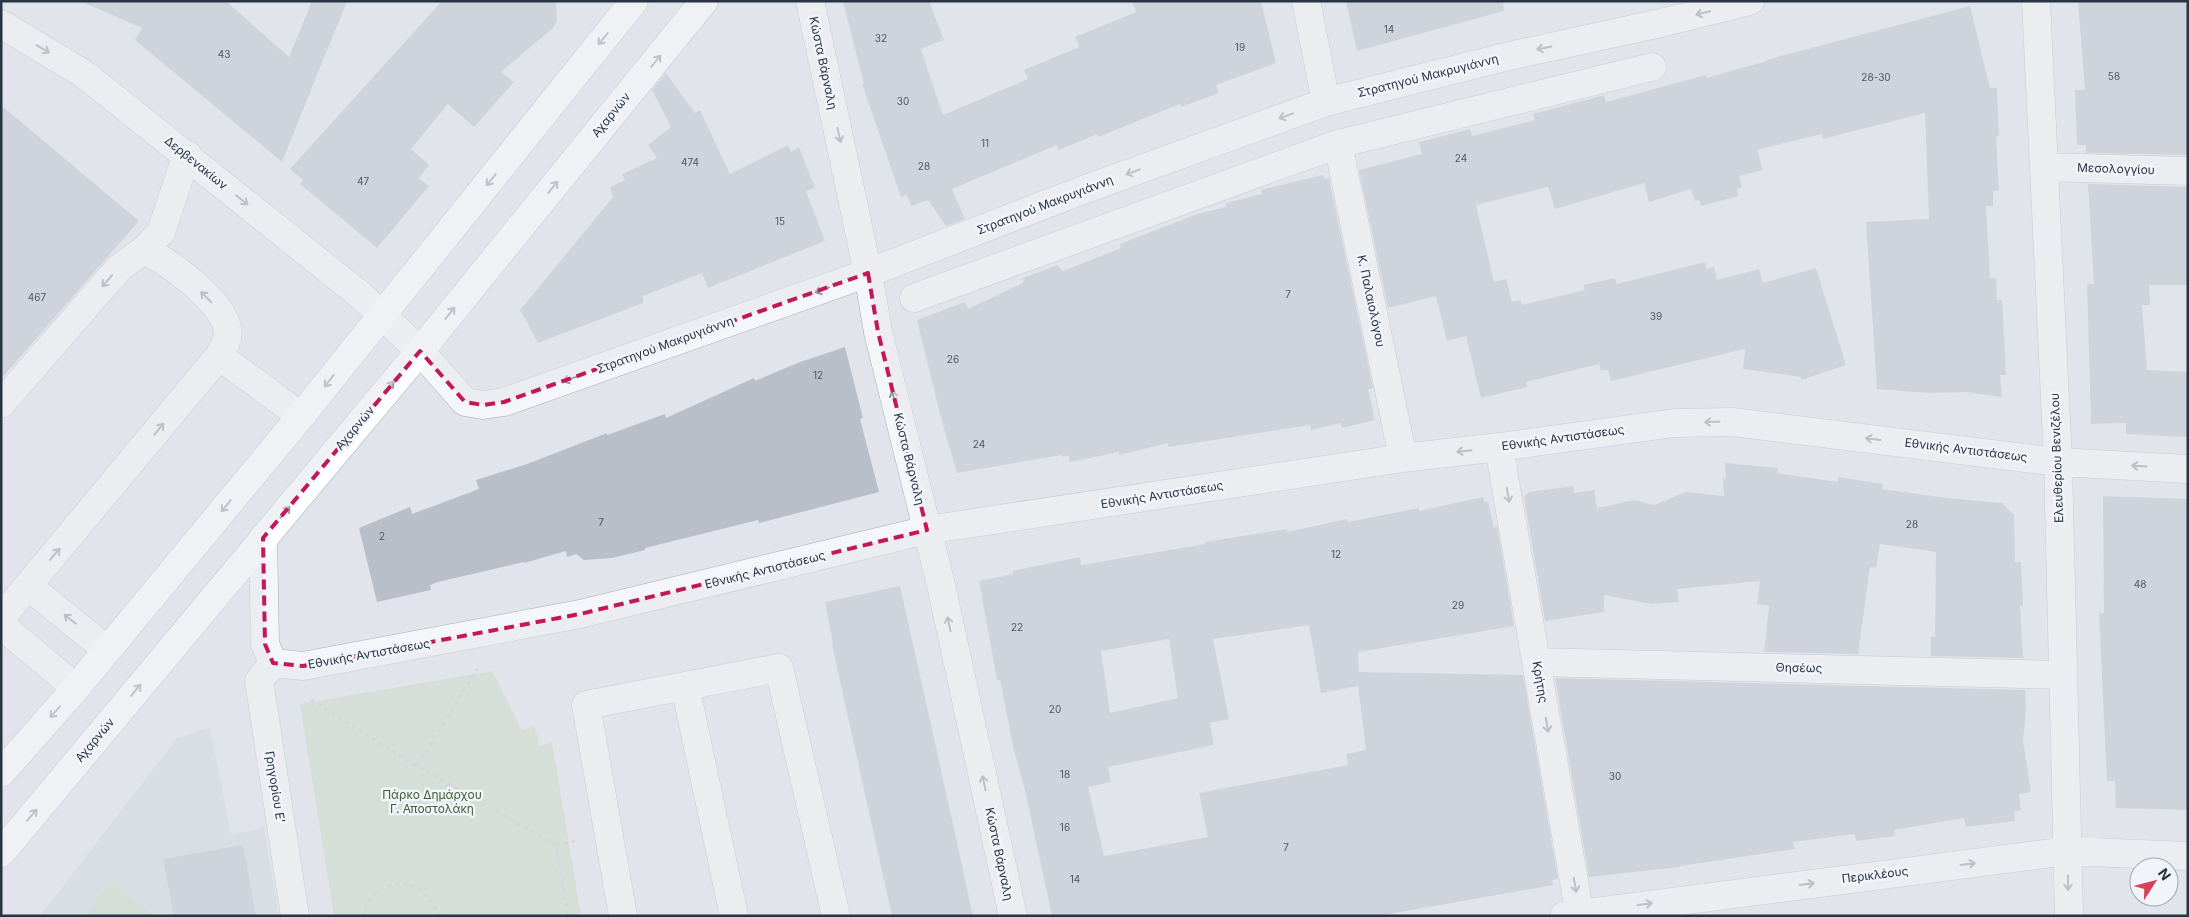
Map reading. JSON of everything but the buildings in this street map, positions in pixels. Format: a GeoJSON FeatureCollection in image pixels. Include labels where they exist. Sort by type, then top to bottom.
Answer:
{"type":"FeatureCollection","features":[{"type":"Feature","properties":{"kind":"main road"},"geometry":{"type":"LineString","coordinates":[[1,773],[76,688],[301,416],[634,1]]}},
{"type":"Feature","properties":{"kind":"main road","name":"Αχαρνών"},"geometry":{"type":"LineString","coordinates":[[1,853],[420,351],[704,1]]}},
{"type":"Feature","properties":{"kind":"street","name":"Κώστα Βάρναλη"},"geometry":{"type":"LineString","coordinates":[[810,1],[868,273],[878,332],[927,530],[1013,916]]}},
{"type":"Feature","properties":{"kind":"street"},"geometry":{"type":"LineString","coordinates":[[1306,1],[1326,102]]}},
{"type":"Feature","properties":{"kind":"street","name":"Στρατηγού Μακρυγιάννη"},"geometry":{"type":"LineString","coordinates":[[381,315],[420,351],[465,402],[483,405],[504,402],[868,273],[1083,190],[1326,102],[1509,56],[1661,23],[1750,1]]}},
{"type":"Feature","properties":{"kind":"street","name":"Ελευθερίου Βενιζέλου"},"geometry":{"type":"LineString","coordinates":[[2036,1],[2058,462],[2069,916]]}},
{"type":"Feature","properties":{"kind":"street","name":"Δερβενακίων"},"geometry":{"type":"LineString","coordinates":[[1,24],[84,74],[187,154],[381,315]]}},
{"type":"Feature","properties":{"kind":"street"},"geometry":{"type":"LineString","coordinates":[[914,298],[1338,144],[1652,67]]}},
{"type":"Feature","properties":{"kind":"street","name":"Κ. Παλαιολόγου"},"geometry":{"type":"LineString","coordinates":[[1338,144],[1403,458]]}},
{"type":"Feature","properties":{"kind":"street"},"geometry":{"type":"LineString","coordinates":[[1,404],[119,268],[144,250],[161,232],[187,154]]}},
{"type":"Feature","properties":{"kind":"street","name":"Μεσολογγίου"},"geometry":{"type":"LineString","coordinates":[[2045,167],[2188,171]]}},
{"type":"Feature","properties":{"kind":"street"},"geometry":{"type":"LineString","coordinates":[[1,618],[220,356],[226,344],[228,328],[220,311],[194,285],[162,259],[144,250]]}},
{"type":"Feature","properties":{"kind":"street"},"geometry":{"type":"LineString","coordinates":[[220,356],[301,416]]}},
{"type":"Feature","properties":{"kind":"street","name":"Εθνικής Αντιστάσεως"},"geometry":{"type":"LineString","coordinates":[[273,663],[303,666],[501,631],[580,614],[927,530],[1403,458],[1500,447],[1674,423],[1733,422],[2058,462],[2188,469]]}},
{"type":"Feature","properties":{"kind":"street","name":"Κρήτης"},"geometry":{"type":"LineString","coordinates":[[1500,447],[1536,662],[1574,915]]}},
{"type":"Feature","properties":{"kind":"street"},"geometry":{"type":"LineString","coordinates":[[263,538],[265,644],[273,663]]}},
{"type":"Feature","properties":{"kind":"street"},"geometry":{"type":"LineString","coordinates":[[28,586],[107,650]]}},
{"type":"Feature","properties":{"kind":"street"},"geometry":{"type":"LineString","coordinates":[[1,625],[76,688]]}},
{"type":"Feature","properties":{"kind":"street","name":"Θησέως"},"geometry":{"type":"LineString","coordinates":[[1536,662],[2062,675]]}},
{"type":"Feature","properties":{"kind":"street","name":"Γρηγορίου Ε'"},"geometry":{"type":"LineString","coordinates":[[273,663],[259,680],[295,916]]}},
{"type":"Feature","properties":{"kind":"street"},"geometry":{"type":"LineString","coordinates":[[623,916],[586,705],[779,668],[836,916]]}},
{"type":"Feature","properties":{"kind":"street"},"geometry":{"type":"LineString","coordinates":[[686,686],[734,916]]}},
{"type":"Feature","properties":{"kind":"street","name":"Περικλέους"},"geometry":{"type":"LineString","coordinates":[[1574,915],[2067,851],[2188,856]]}},
{"type":"Feature","properties":{"kind":"path"},"geometry":{"type":"LineString","coordinates":[[416,766],[501,631]]}},
{"type":"Feature","properties":{"kind":"path"},"geometry":{"type":"LineString","coordinates":[[273,663],[309,698],[416,766],[556,845],[568,916]]}},
{"type":"Feature","properties":{"kind":"path"},"geometry":{"type":"LineString","coordinates":[[364,916],[367,903],[374,893],[398,884],[410,884],[420,890],[440,916]]}},
{"type":"Feature","properties":{"kind":"highlighted area"},"geometry":{"type":"Polygon","coordinates":[[[868,273],[878,332],[927,530],[580,614],[303,666],[273,663],[265,644],[263,538],[420,351],[465,402],[483,405],[504,402],[868,273]]]}},
{"type":"Feature","properties":{"kind":"shaded area"},"geometry":{"type":"Polygon","coordinates":[[[210,727],[231,835],[264,827],[279,916],[40,916],[177,738],[210,727]]]}},
{"type":"Feature","properties":{"kind":"green space","name":"Πάρκο Δημάρχου Γ. Αποστολάκη"},"geometry":{"type":"Polygon","coordinates":[[[492,671],[522,730],[534,726],[540,746],[552,742],[581,916],[334,916],[300,704],[492,671]]]}},
{"type":"Feature","properties":{"kind":"green space"},"geometry":{"type":"Polygon","coordinates":[[[112,880],[154,916],[83,916],[112,880]]]}}]}
